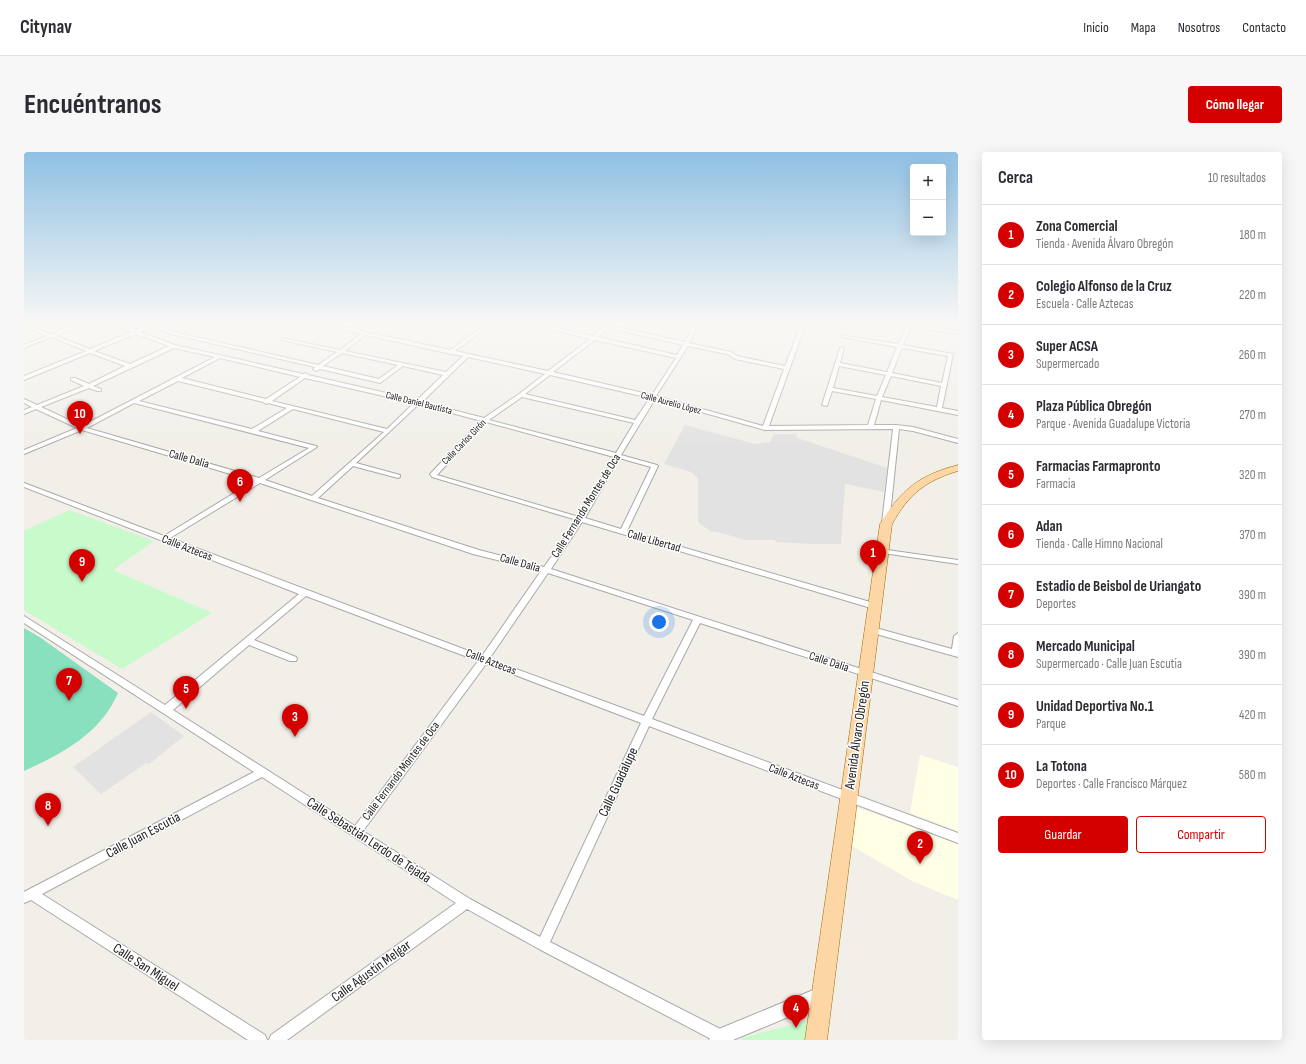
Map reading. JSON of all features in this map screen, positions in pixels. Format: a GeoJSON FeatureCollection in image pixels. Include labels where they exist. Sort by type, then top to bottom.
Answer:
{"type":"FeatureCollection","features":[{"type":"Feature","properties":{"kind":"main road","name":"Avenida Álvaro Obregón"},"geometry":{"type":"LineString","coordinates":[[816,1040],[886,524],[904,496],[914,487],[922,482],[958,468]]}},
{"type":"Feature","properties":{"kind":"street"},"geometry":{"type":"LineString","coordinates":[[24,378],[59,364]]}},
{"type":"Feature","properties":{"kind":"street"},"geometry":{"type":"LineString","coordinates":[[125,364],[129,366]]}},
{"type":"Feature","properties":{"kind":"street"},"geometry":{"type":"LineString","coordinates":[[24,412],[88,386],[132,364]]}},
{"type":"Feature","properties":{"kind":"street"},"geometry":{"type":"LineString","coordinates":[[24,452],[82,428],[205,364]]}},
{"type":"Feature","properties":{"kind":"street","name":"Calle Daniel Bautista"},"geometry":{"type":"LineString","coordinates":[[256,364],[486,419],[655,466],[623,532]]}},
{"type":"Feature","properties":{"kind":"street"},"geometry":{"type":"LineString","coordinates":[[307,364],[380,381],[402,365],[446,374]]}},
{"type":"Feature","properties":{"kind":"street"},"geometry":{"type":"LineString","coordinates":[[266,402],[322,364]]}},
{"type":"Feature","properties":{"kind":"street"},"geometry":{"type":"LineString","coordinates":[[314,498],[388,431],[457,364]]}},
{"type":"Feature","properties":{"kind":"street","name":"Calle Aurelio López"},"geometry":{"type":"LineString","coordinates":[[511,364],[653,397],[765,428],[896,426],[958,441]]}},
{"type":"Feature","properties":{"kind":"street","name":"Calle Carlos Girón"},"geometry":{"type":"LineString","coordinates":[[434,476],[433,474],[486,419],[521,395],[561,364]]}},
{"type":"Feature","properties":{"kind":"street","name":"Calle Fernando Montes de Oca"},"geometry":{"type":"LineString","coordinates":[[356,832],[484,660],[581,519],[637,422],[674,364]]}},
{"type":"Feature","properties":{"kind":"street"},"geometry":{"type":"LineString","coordinates":[[770,364],[787,368]]}},
{"type":"Feature","properties":{"kind":"street"},"geometry":{"type":"LineString","coordinates":[[765,428],[788,364]]}},
{"type":"Feature","properties":{"kind":"street"},"geometry":{"type":"LineString","coordinates":[[825,405],[838,364]]}},
{"type":"Feature","properties":{"kind":"street"},"geometry":{"type":"LineString","coordinates":[[840,364],[944,385]]}},
{"type":"Feature","properties":{"kind":"street"},"geometry":{"type":"LineString","coordinates":[[872,427],[879,398],[893,364]]}},
{"type":"Feature","properties":{"kind":"street"},"geometry":{"type":"LineString","coordinates":[[939,410],[949,364]]}},
{"type":"Feature","properties":{"kind":"street"},"geometry":{"type":"LineString","coordinates":[[24,370],[34,374]]}},
{"type":"Feature","properties":{"kind":"street"},"geometry":{"type":"LineString","coordinates":[[178,378],[266,402],[388,431]]}},
{"type":"Feature","properties":{"kind":"street"},"geometry":{"type":"LineString","coordinates":[[73,379],[99,390]]}},
{"type":"Feature","properties":{"kind":"street"},"geometry":{"type":"LineString","coordinates":[[831,389],[958,413]]}},
{"type":"Feature","properties":{"kind":"street"},"geometry":{"type":"LineString","coordinates":[[521,395],[637,422]]}},
{"type":"Feature","properties":{"kind":"street","name":"Calle Dalia"},"geometry":{"type":"LineString","coordinates":[[24,401],[82,428],[261,481],[476,552],[546,570],[958,703]]}},
{"type":"Feature","properties":{"kind":"street"},"geometry":{"type":"LineString","coordinates":[[133,401],[314,447],[261,481],[164,539]]}},
{"type":"Feature","properties":{"kind":"street"},"geometry":{"type":"LineString","coordinates":[[252,432],[291,408]]}},
{"type":"Feature","properties":{"kind":"street"},"geometry":{"type":"LineString","coordinates":[[886,524],[896,426]]}},
{"type":"Feature","properties":{"kind":"street"},"geometry":{"type":"LineString","coordinates":[[352,464],[398,476]]}},
{"type":"Feature","properties":{"kind":"street","name":"Calle Libertad"},"geometry":{"type":"LineString","coordinates":[[434,476],[874,606]]}},
{"type":"Feature","properties":{"kind":"street","name":"Calle Aztecas"},"geometry":{"type":"LineString","coordinates":[[24,485],[646,722],[958,838]]}},
{"type":"Feature","properties":{"kind":"street"},"geometry":{"type":"LineString","coordinates":[[883,550],[958,562]]}},
{"type":"Feature","properties":{"kind":"street"},"geometry":{"type":"LineString","coordinates":[[166,710],[305,593]]}},
{"type":"Feature","properties":{"kind":"street","name":"Calle Sebastián Lerdo de Tejada"},"geometry":{"type":"LineString","coordinates":[[24,619],[466,903],[543,946],[721,1039]]}},
{"type":"Feature","properties":{"kind":"street","name":"Calle Guadalupe"},"geometry":{"type":"LineString","coordinates":[[543,946],[646,722],[697,620]]}},
{"type":"Feature","properties":{"kind":"street"},"geometry":{"type":"LineString","coordinates":[[872,630],[957,654],[958,636]]}},
{"type":"Feature","properties":{"kind":"street"},"geometry":{"type":"LineString","coordinates":[[248,641],[293,659]]}},
{"type":"Feature","properties":{"kind":"street","name":"Calle Juan Escutia"},"geometry":{"type":"LineString","coordinates":[[28,896],[262,772]]}},
{"type":"Feature","properties":{"kind":"street","name":"Calle San Miguel"},"geometry":{"type":"LineString","coordinates":[[28,896],[260,1040]]}},
{"type":"Feature","properties":{"kind":"street","name":"Calle Agustín Melgar"},"geometry":{"type":"LineString","coordinates":[[276,1040],[466,903]]}},
{"type":"Feature","properties":{"kind":"street"},"geometry":{"type":"LineString","coordinates":[[721,1039],[823,994]]}},
{"type":"Feature","properties":{"kind":"shaded area"},"geometry":{"type":"Polygon","coordinates":[[[685,425],[755,444],[770,442],[774,434],[796,434],[797,438],[887,468],[884,492],[845,484],[841,544],[776,542],[774,540],[745,540],[710,531],[698,522],[698,478],[691,472],[664,464],[685,425]]]}},
{"type":"Feature","properties":{"kind":"shaded area"},"geometry":{"type":"Polygon","coordinates":[[[151,712],[184,736],[149,764],[146,763],[101,794],[73,767],[151,712]]]}},
{"type":"Feature","properties":{"kind":"shaded area"},"geometry":{"type":"Polygon","coordinates":[[[920,755],[958,767],[958,831],[910,813],[920,755]]]}},
{"type":"Feature","properties":{"kind":"shaded area"},"geometry":{"type":"Polygon","coordinates":[[[856,807],[958,844],[958,900],[914,882],[852,846],[856,807]]]}},
{"type":"Feature","properties":{"kind":"green space"},"geometry":{"type":"Polygon","coordinates":[[[69,510],[154,541],[113,570],[212,613],[122,669],[24,610],[24,531],[69,510]]]}},
{"type":"Feature","properties":{"kind":"green space"},"geometry":{"type":"Polygon","coordinates":[[[24,628],[41,638],[118,693],[101,720],[79,741],[53,757],[24,771],[24,628]]]}},
{"type":"Feature","properties":{"kind":"green space"},"geometry":{"type":"Polygon","coordinates":[[[815,1019],[811,1040],[743,1040],[741,1038],[815,1019]]]}},
{"type":"Feature","properties":{"kind":"place","name":"La Totona"},"geometry":{"type":"Point","coordinates":[80,434]}},
{"type":"Feature","properties":{"kind":"place","name":"Adan"},"geometry":{"type":"Point","coordinates":[240,502]}},
{"type":"Feature","properties":{"kind":"place","name":"Zona Comercial"},"geometry":{"type":"Point","coordinates":[873,573]}},
{"type":"Feature","properties":{"kind":"place","name":"Unidad Deportiva No.1"},"geometry":{"type":"Point","coordinates":[82,582]}},
{"type":"Feature","properties":{"kind":"place","name":"Estadio de Beisbol de Uriangato"},"geometry":{"type":"Point","coordinates":[69,701]}},
{"type":"Feature","properties":{"kind":"place","name":"Farmacias Farmapronto"},"geometry":{"type":"Point","coordinates":[186,709]}},
{"type":"Feature","properties":{"kind":"place","name":"Super ACSA"},"geometry":{"type":"Point","coordinates":[295,737]}},
{"type":"Feature","properties":{"kind":"place","name":"Mercado Municipal"},"geometry":{"type":"Point","coordinates":[48,826]}},
{"type":"Feature","properties":{"kind":"place","name":"Colegio Alfonso de la Cruz"},"geometry":{"type":"Point","coordinates":[920,864]}},
{"type":"Feature","properties":{"kind":"place","name":"Plaza Pública Obregón"},"geometry":{"type":"Point","coordinates":[796,1028]}}]}
